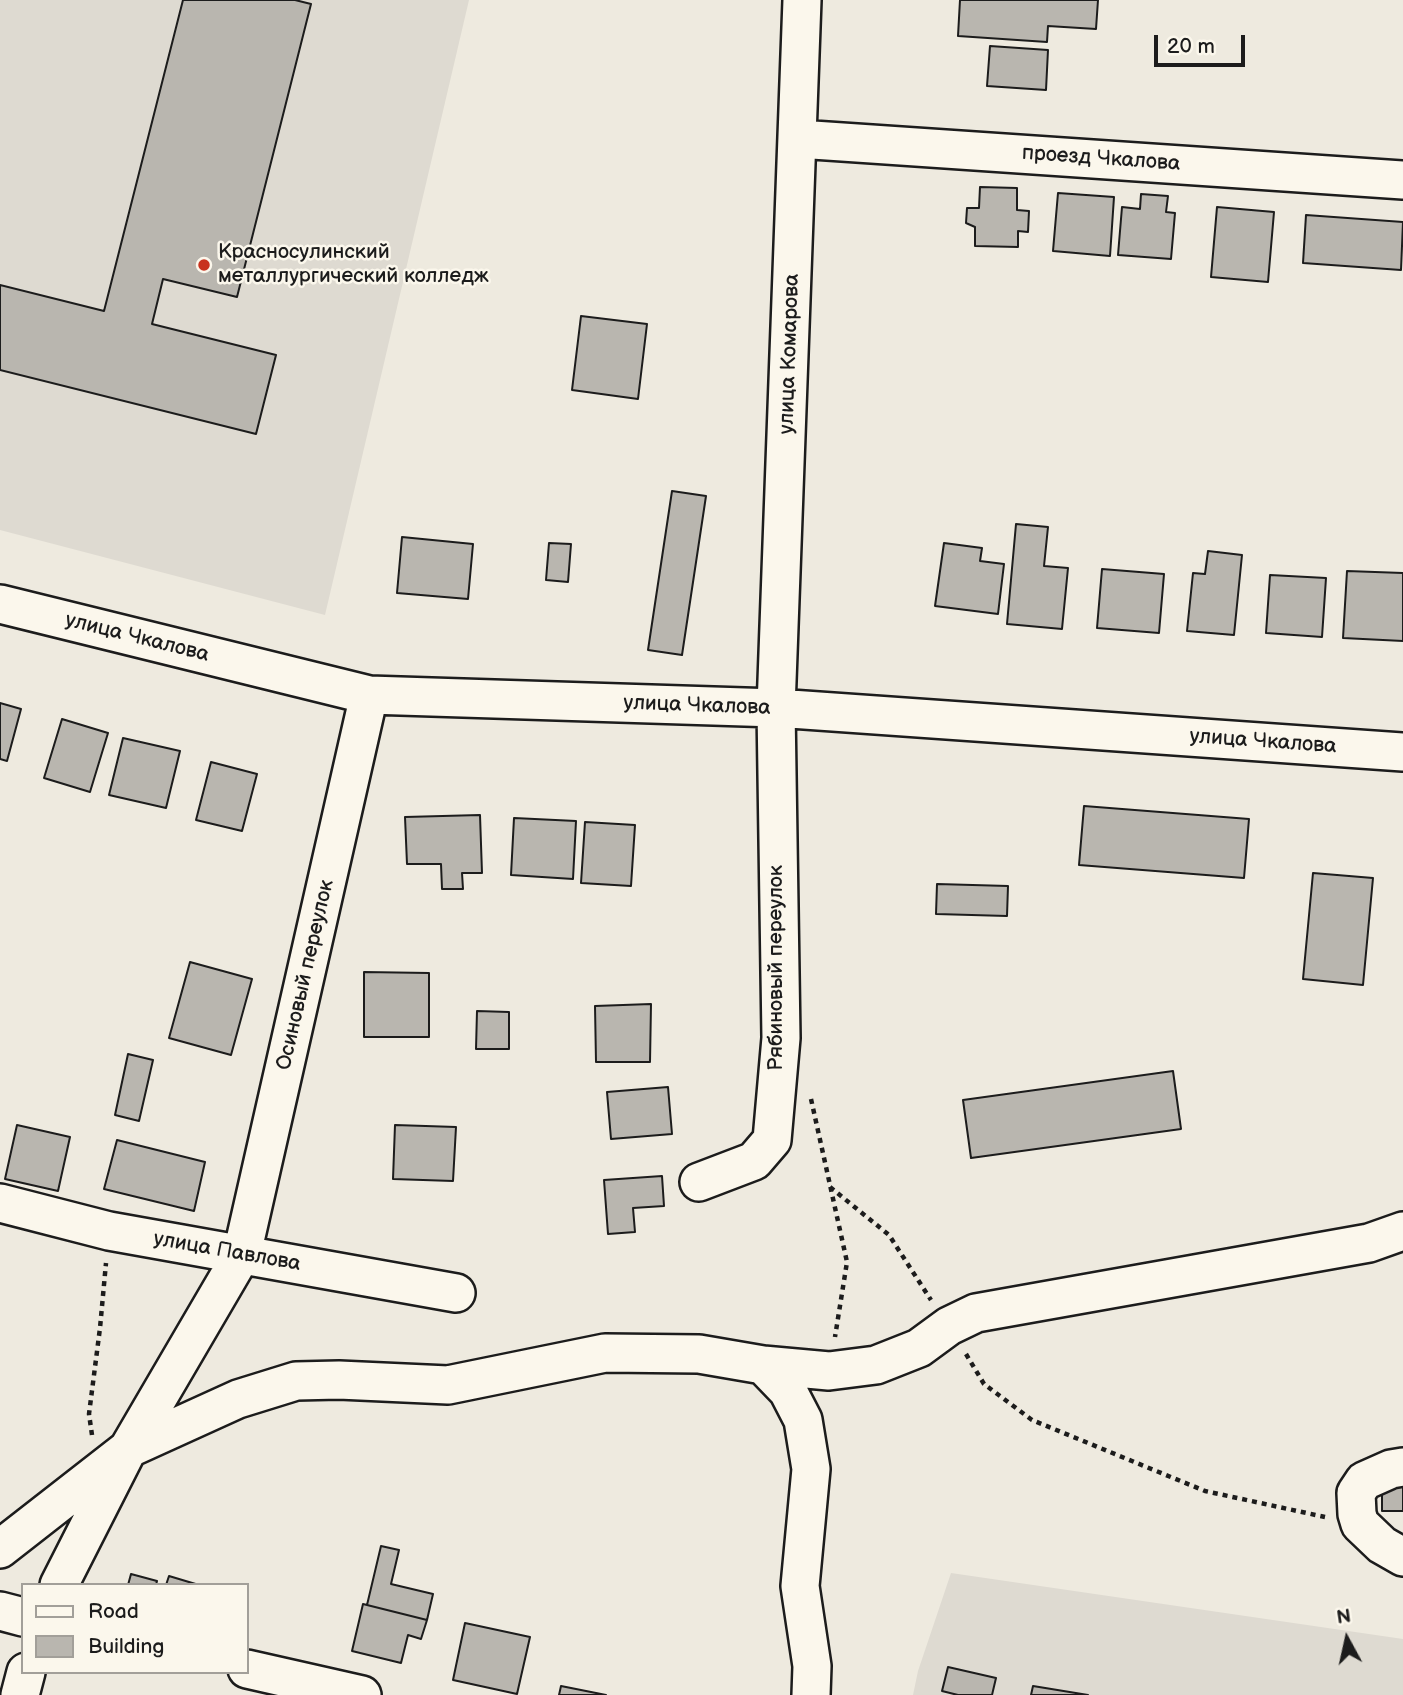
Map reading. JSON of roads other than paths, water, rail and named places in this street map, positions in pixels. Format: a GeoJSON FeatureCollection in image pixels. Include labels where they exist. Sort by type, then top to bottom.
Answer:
{"type":"FeatureCollection","features":[{"type":"Feature","properties":{"kind":"street","name":"улица Комарова"},"geometry":{"type":"LineString","coordinates":[[776,708],[802,0]]}},
{"type":"Feature","properties":{"kind":"street","name":"проезд Чкалова"},"geometry":{"type":"LineString","coordinates":[[798,139],[1403,180]]}},
{"type":"Feature","properties":{"kind":"street","name":"улица Чкалова"},"geometry":{"type":"LineString","coordinates":[[0,604],[369,695],[776,708],[1403,752]]}},
{"type":"Feature","properties":{"kind":"street","name":"Осиновый переулок"},"geometry":{"type":"LineString","coordinates":[[60,1583],[128,1450],[242,1254],[369,695]]}},
{"type":"Feature","properties":{"kind":"street","name":"Рябиновый переулок"},"geometry":{"type":"LineString","coordinates":[[699,1182],[754,1161],[772,1140],[780,1038],[776,708]]}},
{"type":"Feature","properties":{"kind":"street","name":"улица Павлова"},"geometry":{"type":"LineString","coordinates":[[0,1203],[109,1231],[456,1293]]}},
{"type":"Feature","properties":{"kind":"street"},"geometry":{"type":"LineString","coordinates":[[0,1549],[128,1450],[238,1399],[296,1381],[338,1380],[448,1385],[604,1353],[699,1354],[763,1365],[829,1371],[876,1365],[919,1349],[949,1326],[976,1313],[1369,1243],[1403,1231]]}},
{"type":"Feature","properties":{"kind":"street"},"geometry":{"type":"LineString","coordinates":[[763,1365],[788,1391],[803,1420],[811,1469],[800,1586],[812,1666],[811,1695]]}},
{"type":"Feature","properties":{"kind":"street"},"geometry":{"type":"LineString","coordinates":[[1403,1467],[1363,1481],[1356,1493],[1360,1524],[1382,1545],[1403,1557]]}},
{"type":"Feature","properties":{"kind":"street"},"geometry":{"type":"LineString","coordinates":[[0,1611],[21,1616]]}},
{"type":"Feature","properties":{"kind":"street"},"geometry":{"type":"LineString","coordinates":[[248,1669],[362,1695]]}},
{"type":"Feature","properties":{"kind":"street"},"geometry":{"type":"LineString","coordinates":[[20,1695],[25,1674]]}},
{"type":"Feature","properties":{"kind":"place","name":"Красносулинский металлургический колледж"},"geometry":{"type":"Point","coordinates":[204,265]}}]}
